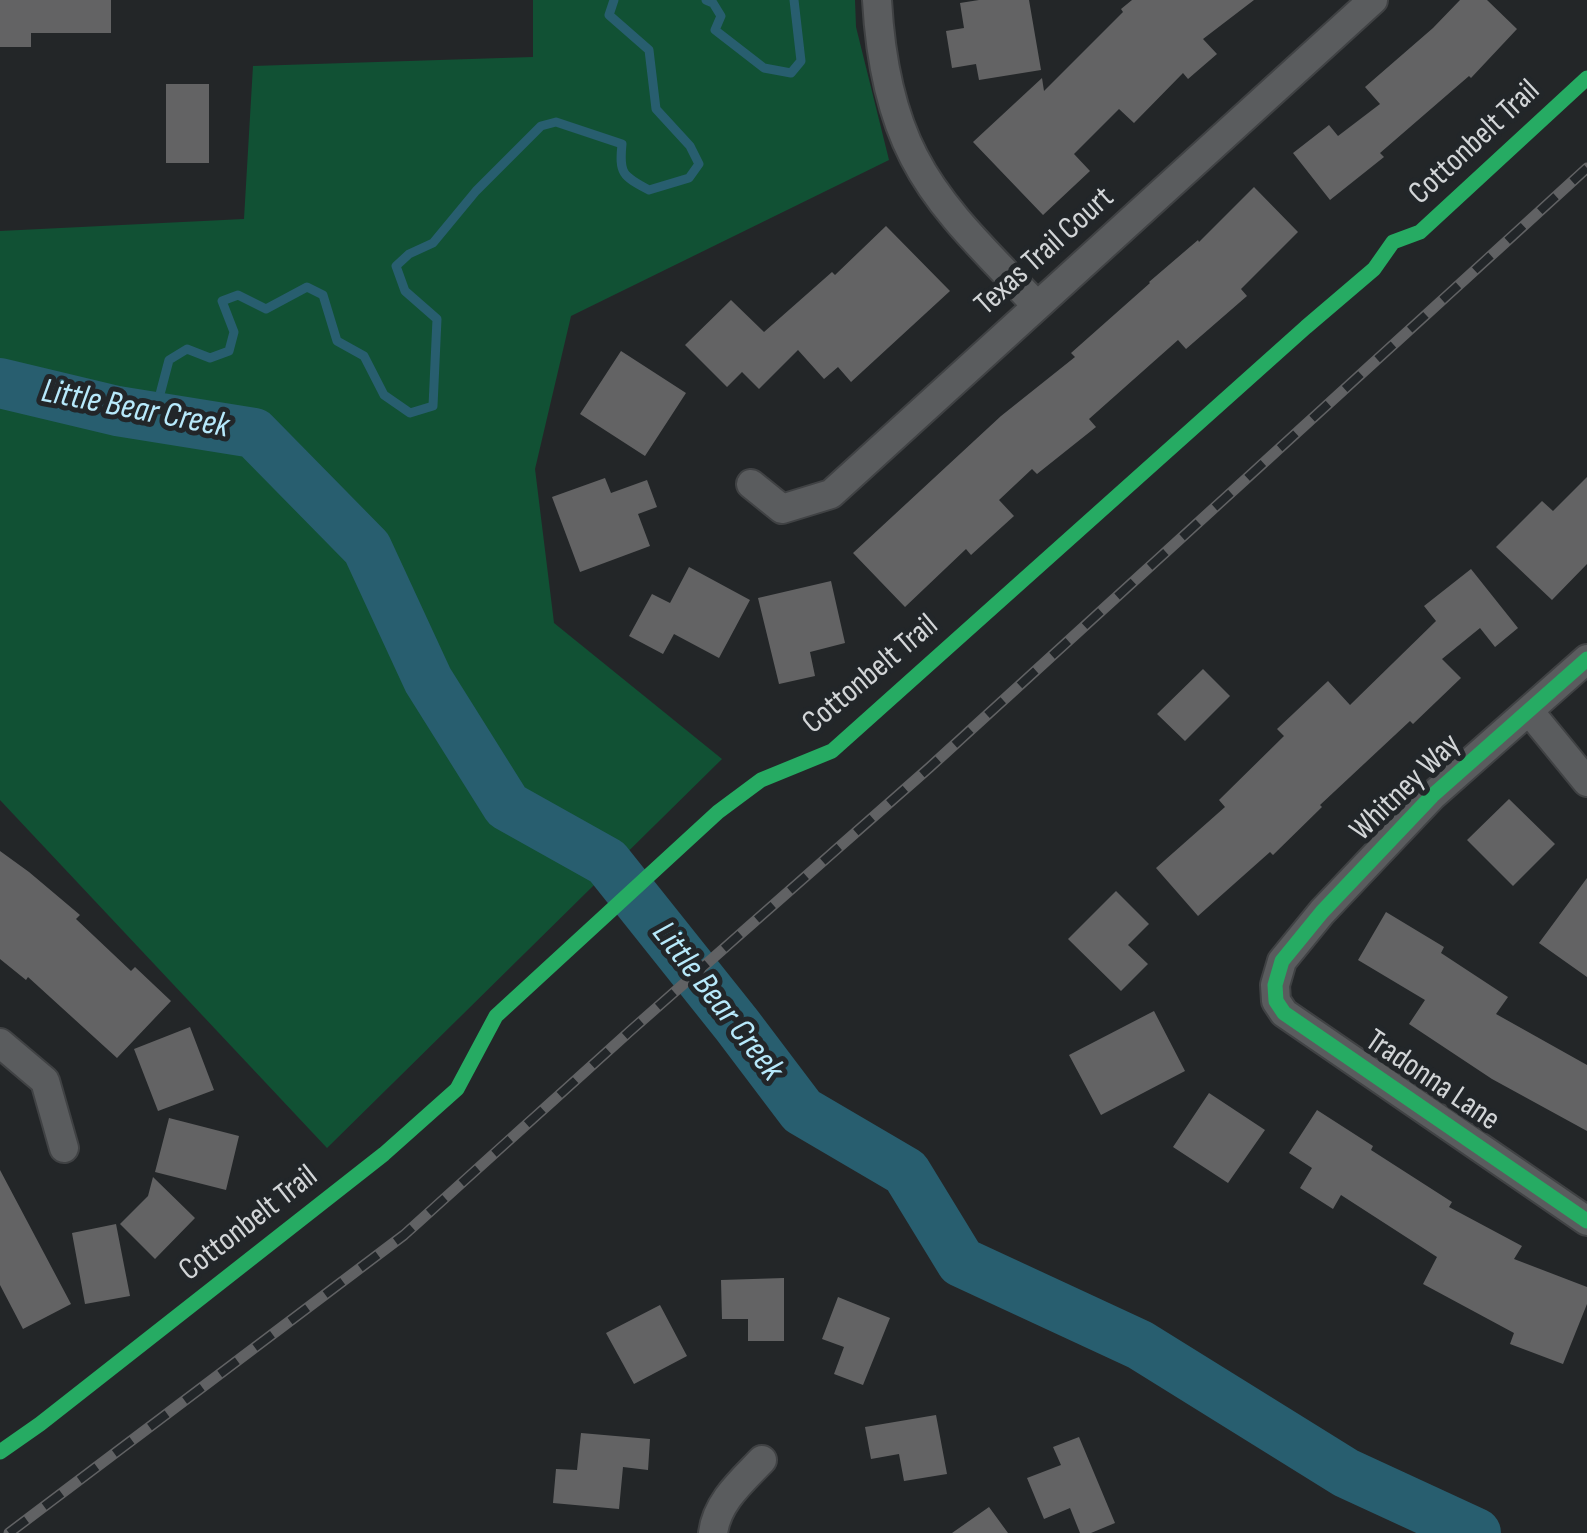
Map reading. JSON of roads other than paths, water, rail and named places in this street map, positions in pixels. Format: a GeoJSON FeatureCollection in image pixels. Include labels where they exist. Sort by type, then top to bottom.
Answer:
{"type":"FeatureCollection","features":[{"type":"Feature","properties":{"kind":"street"},"geometry":{"type":"LineString","coordinates":[[877,0],[888,88],[914,157],[948,208],[1037,306]]}},
{"type":"Feature","properties":{"kind":"street","name":"Texas Trail Court"},"geometry":{"type":"LineString","coordinates":[[751,484],[782,509],[831,494],[1373,0]]}},
{"type":"Feature","properties":{"kind":"street","name":"Whitney Way"},"geometry":{"type":"LineString","coordinates":[[1279,970],[1322,912],[1432,796],[1587,658]]}},
{"type":"Feature","properties":{"kind":"street"},"geometry":{"type":"LineString","coordinates":[[1529,711],[1587,782]]}},
{"type":"Feature","properties":{"kind":"street","name":"Tradonna Lane"},"geometry":{"type":"LineString","coordinates":[[1279,970],[1276,1001],[1284,1014],[1587,1222]]}},
{"type":"Feature","properties":{"kind":"street"},"geometry":{"type":"LineString","coordinates":[[0,1043],[46,1081],[64,1148]]}},
{"type":"Feature","properties":{"kind":"street"},"geometry":{"type":"LineString","coordinates":[[712,1533],[724,1500],[762,1460]]}},
{"type":"Feature","properties":{"kind":"waterway"},"geometry":{"type":"LineString","coordinates":[[154,417],[169,360],[187,349],[210,358],[229,351],[234,332],[222,301],[238,295],[266,309],[307,287],[323,295],[337,341],[364,356],[384,395],[410,413],[433,406],[437,319],[405,291],[396,266],[409,254],[433,243],[476,191],[541,126],[556,122],[622,144],[624,173],[649,190],[689,178],[699,164],[690,146],[656,109],[649,50],[609,15],[614,0]]}},
{"type":"Feature","properties":{"kind":"waterway"},"geometry":{"type":"LineString","coordinates":[[706,0],[713,3],[721,16],[715,30],[764,68],[791,73],[801,61],[794,0]]}},
{"type":"Feature","properties":{"kind":"waterway","name":"Little Bear Creek"},"geometry":{"type":"LineString","coordinates":[[0,383],[117,411],[254,433],[367,548],[428,680],[507,806],[607,862],[802,1111],[906,1172],[961,1262],[1140,1345],[1346,1473],[1476,1533]]}},
{"type":"Feature","properties":{"kind":"railway"},"geometry":{"type":"LineString","coordinates":[[9,1533],[404,1235],[930,767],[1587,168]]}}]}
